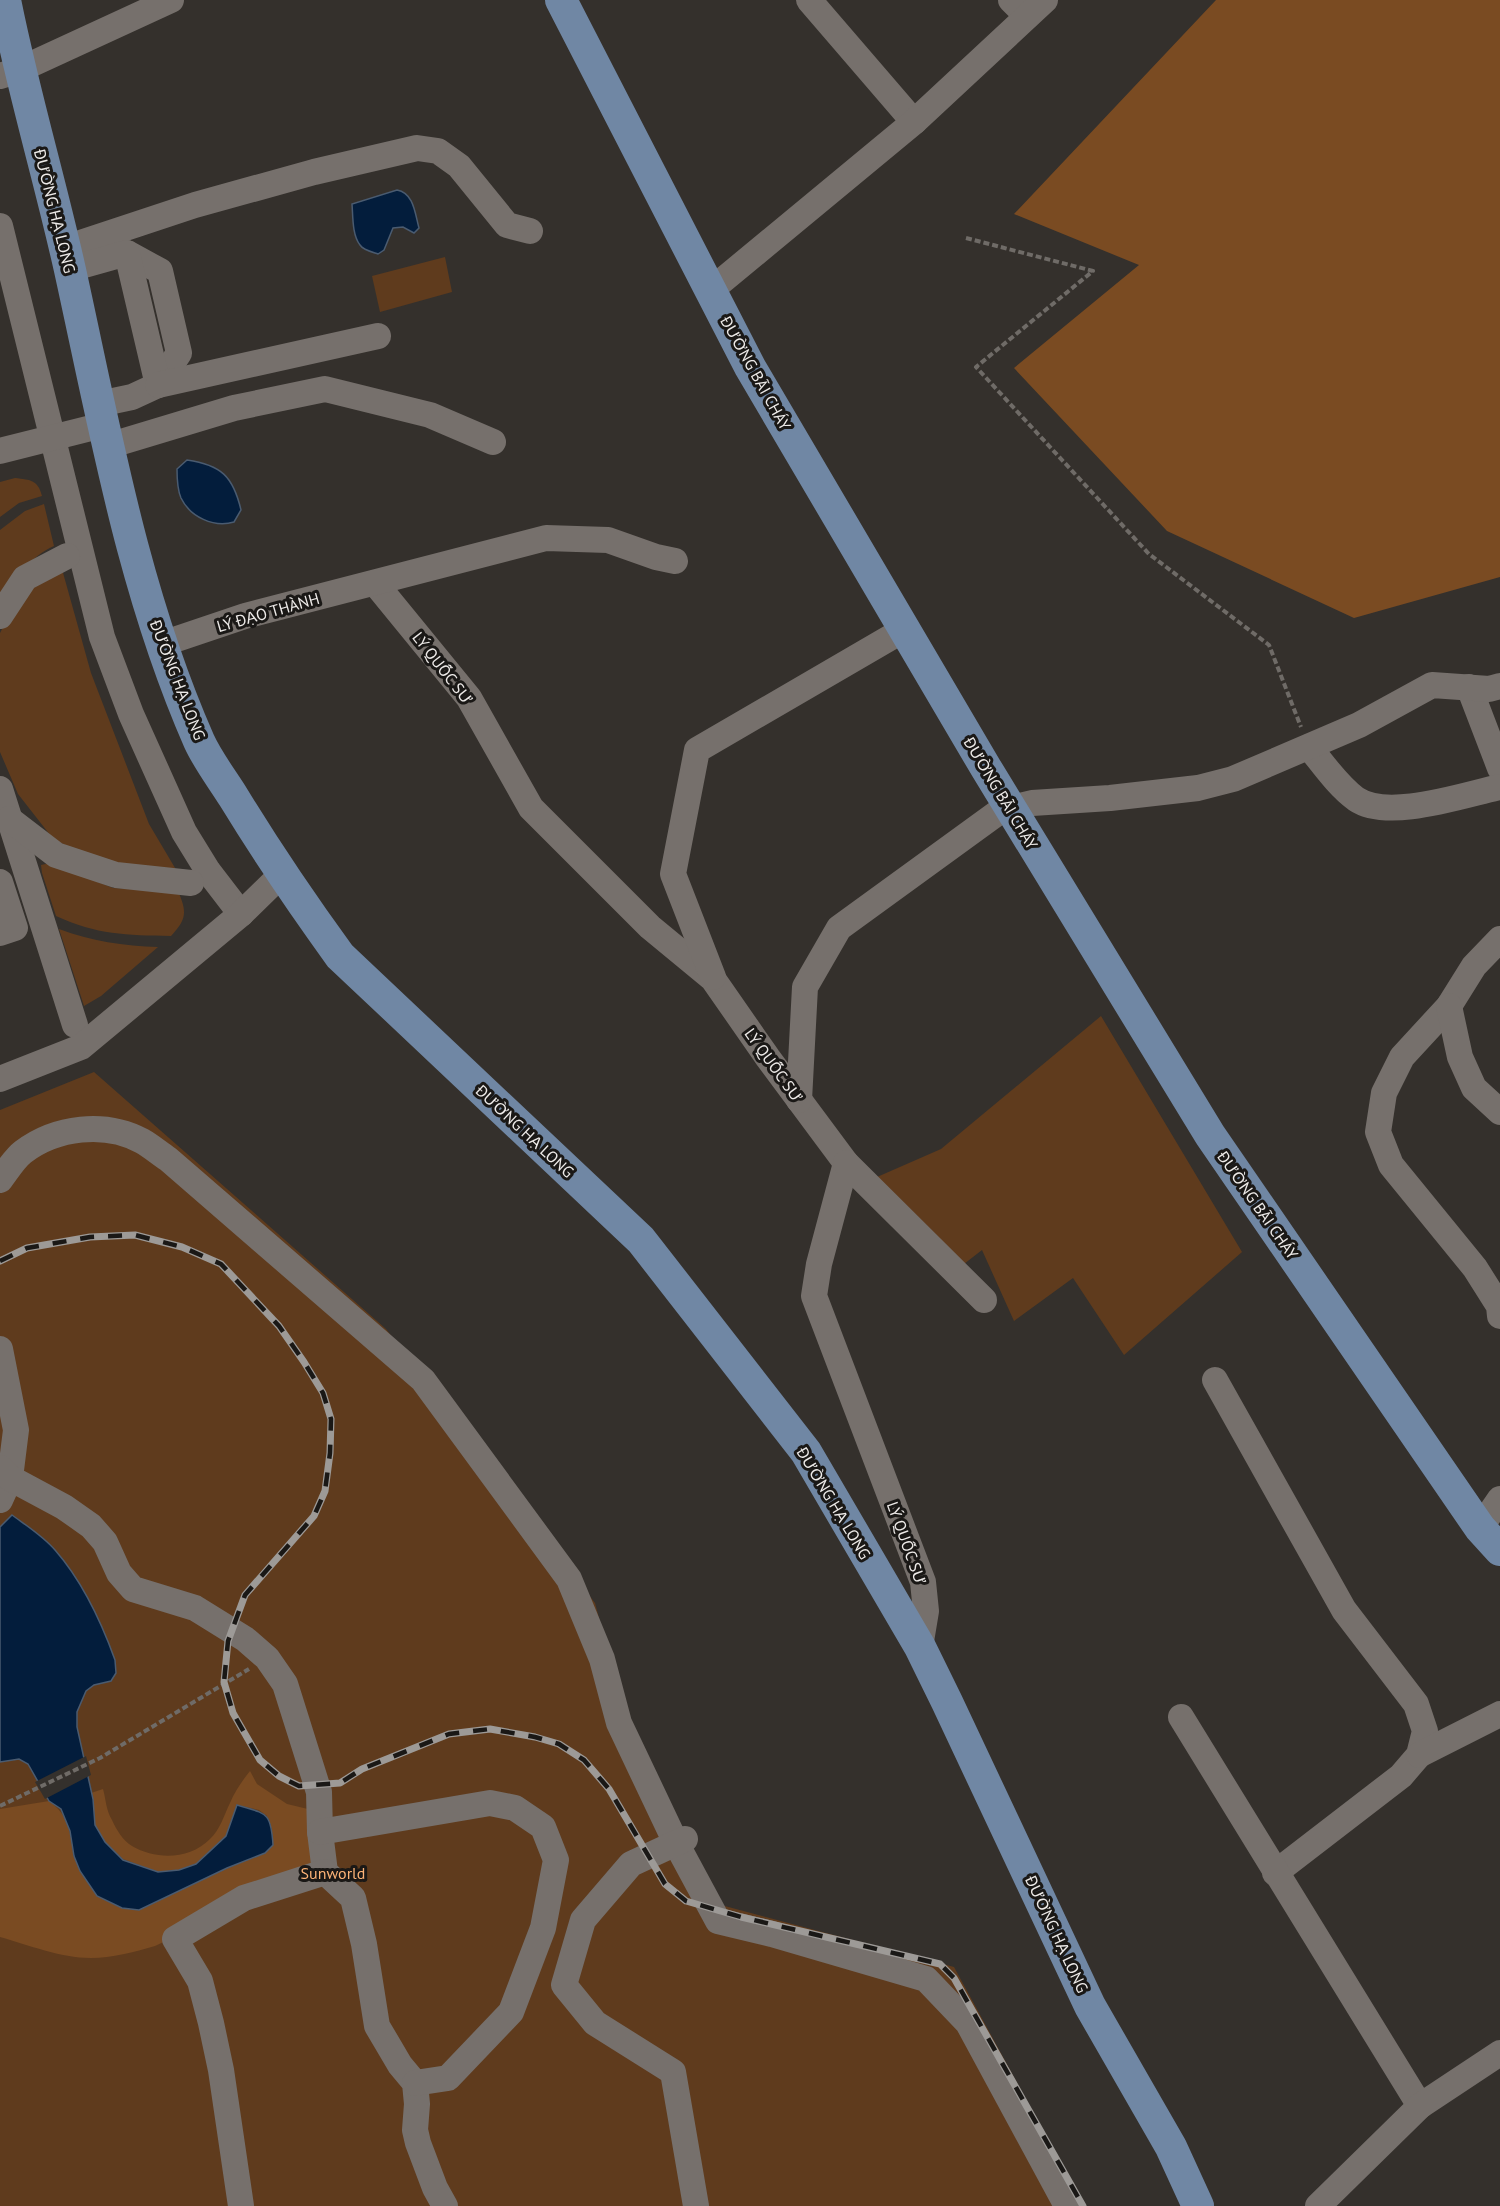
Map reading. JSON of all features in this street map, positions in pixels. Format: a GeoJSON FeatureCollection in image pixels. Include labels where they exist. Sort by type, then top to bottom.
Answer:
{"type":"FeatureCollection","features":[{"type":"Feature","properties":{"kind":"main road","name":"ĐƯỜNG HẠ LONG"},"geometry":{"type":"LineString","coordinates":[[4,0],[10,73],[67,259],[132,550],[162,644],[200,743],[283,873],[340,956],[640,1240],[806,1452],[920,1647],[1090,2006],[1171,2147],[1198,2206]]}},
{"type":"Feature","properties":{"kind":"main road","name":"ĐƯỜNG BÃI CHÁY"},"geometry":{"type":"LineString","coordinates":[[561,0],[750,367],[1011,808],[1210,1135],[1490,1539]]}},
{"type":"Feature","properties":{"kind":"street"},"geometry":{"type":"LineString","coordinates":[[10,73],[171,0]]}},
{"type":"Feature","properties":{"kind":"street"},"geometry":{"type":"LineString","coordinates":[[809,0],[914,122]]}},
{"type":"Feature","properties":{"kind":"street"},"geometry":{"type":"LineString","coordinates":[[711,290],[914,122],[1028,5]]}},
{"type":"Feature","properties":{"kind":"street"},"geometry":{"type":"LineString","coordinates":[[67,259],[206,202],[314,172],[417,148],[438,151],[459,166],[507,225],[530,231]]}},
{"type":"Feature","properties":{"kind":"street"},"geometry":{"type":"LineString","coordinates":[[0,226],[102,637],[131,714],[184,832],[208,872],[241,914]]}},
{"type":"Feature","properties":{"kind":"street"},"geometry":{"type":"LineString","coordinates":[[67,259],[127,253],[158,385]]}},
{"type":"Feature","properties":{"kind":"street"},"geometry":{"type":"LineString","coordinates":[[103,425],[132,397],[158,385],[378,336]]}},
{"type":"Feature","properties":{"kind":"street"},"geometry":{"type":"LineString","coordinates":[[0,451],[103,425],[234,408],[325,389],[430,415],[493,442]]}},
{"type":"Feature","properties":{"kind":"street","name":"LÝ ĐẠO THÀNH"},"geometry":{"type":"LineString","coordinates":[[162,644],[245,616],[546,538],[608,540],[656,557],[675,561]]}},
{"type":"Feature","properties":{"kind":"street"},"geometry":{"type":"LineString","coordinates":[[0,616],[25,578],[67,556]]}},
{"type":"Feature","properties":{"kind":"street","name":"LÝ QUỐC SƯ"},"geometry":{"type":"LineString","coordinates":[[375,583],[469,698],[531,808],[650,927],[713,979],[846,1163],[819,1264],[814,1296],[923,1582],[926,1611],[920,1647]]}},
{"type":"Feature","properties":{"kind":"street"},"geometry":{"type":"LineString","coordinates":[[713,979],[673,874],[697,750],[905,629]]}},
{"type":"Feature","properties":{"kind":"street"},"geometry":{"type":"LineString","coordinates":[[799,1100],[805,987],[839,928],[994,814],[1032,803],[1110,798],[1198,788],[1233,779],[1359,725],[1432,685],[1489,689],[1500,686]]}},
{"type":"Feature","properties":{"kind":"street"},"geometry":{"type":"LineString","coordinates":[[1469,687],[1500,768]]}},
{"type":"Feature","properties":{"kind":"street"},"geometry":{"type":"LineString","coordinates":[[1309,747],[1353,797],[1366,805],[1380,808],[1419,805],[1500,787]]}},
{"type":"Feature","properties":{"kind":"street"},"geometry":{"type":"LineString","coordinates":[[0,789],[9,819],[10,858],[75,1025]]}},
{"type":"Feature","properties":{"kind":"street"},"geometry":{"type":"LineString","coordinates":[[9,819],[56,855],[116,875],[191,883]]}},
{"type":"Feature","properties":{"kind":"street"},"geometry":{"type":"LineString","coordinates":[[0,1079],[81,1047],[241,914],[283,873]]}},
{"type":"Feature","properties":{"kind":"street"},"geometry":{"type":"LineString","coordinates":[[0,882],[15,928],[0,933]]}},
{"type":"Feature","properties":{"kind":"street"},"geometry":{"type":"LineString","coordinates":[[0,941],[19,936],[20,941],[0,949]]}},
{"type":"Feature","properties":{"kind":"street"},"geometry":{"type":"LineString","coordinates":[[1500,939],[1474,966],[1449,1006],[1402,1057],[1384,1094],[1378,1132],[1390,1165],[1475,1268],[1499,1306],[1500,1316]]}},
{"type":"Feature","properties":{"kind":"street"},"geometry":{"type":"LineString","coordinates":[[1449,1006],[1460,1057],[1474,1088],[1500,1112]]}},
{"type":"Feature","properties":{"kind":"street"},"geometry":{"type":"LineString","coordinates":[[0,1180],[22,1152],[46,1140],[78,1129],[108,1130],[141,1140],[168,1159],[423,1380],[569,1579],[602,1659],[619,1723],[718,1921],[772,1934],[926,1979],[968,2023],[1067,2206]]}},
{"type":"Feature","properties":{"kind":"street"},"geometry":{"type":"LineString","coordinates":[[846,1163],[984,1300]]}},
{"type":"Feature","properties":{"kind":"street"},"geometry":{"type":"LineString","coordinates":[[0,1349],[16,1430],[3,1482],[64,1507],[91,1526],[105,1542],[119,1573],[133,1589],[195,1608],[245,1639],[267,1658],[285,1684],[319,1792],[320,1832],[326,1872],[353,1898],[364,1944],[377,2026],[400,2064],[415,2083],[417,2104],[415,2130],[418,2143],[435,2188],[445,2206]]}},
{"type":"Feature","properties":{"kind":"street"},"geometry":{"type":"LineString","coordinates":[[1215,1380],[1344,1610],[1416,1704],[1425,1731],[1419,1755]]}},
{"type":"Feature","properties":{"kind":"street"},"geometry":{"type":"LineString","coordinates":[[1490,1539],[1500,1499]]}},
{"type":"Feature","properties":{"kind":"street"},"geometry":{"type":"LineString","coordinates":[[1275,1873],[1401,1776],[1419,1755],[1500,1714]]}},
{"type":"Feature","properties":{"kind":"street"},"geometry":{"type":"LineString","coordinates":[[1181,1717],[1420,2106]]}},
{"type":"Feature","properties":{"kind":"street"},"geometry":{"type":"LineString","coordinates":[[320,1832],[490,1803],[515,1808],[543,1827],[556,1860],[543,1928],[511,2012],[448,2078],[415,2083]]}},
{"type":"Feature","properties":{"kind":"street"},"geometry":{"type":"LineString","coordinates":[[680,1841],[631,1864],[583,1920],[564,1984],[596,2023],[673,2072],[696,2206]]}},
{"type":"Feature","properties":{"kind":"street"},"geometry":{"type":"LineString","coordinates":[[241,2206],[221,2070],[200,1981],[175,1939],[244,1898],[326,1872]]}},
{"type":"Feature","properties":{"kind":"street"},"geometry":{"type":"LineString","coordinates":[[1318,2206],[1420,2106],[1500,2053]]}},
{"type":"Feature","properties":{"kind":"path"},"geometry":{"type":"LineString","coordinates":[[966,238],[1093,271],[976,367],[1149,554],[1269,645],[1309,747]]}},
{"type":"Feature","properties":{"kind":"path"},"geometry":{"type":"LineString","coordinates":[[0,1806],[100,1758],[267,1658]]}},
{"type":"Feature","properties":{"kind":"green space"},"geometry":{"type":"Polygon","coordinates":[[[445,257],[452,292],[380,312],[372,276],[445,257]]]}},
{"type":"Feature","properties":{"kind":"green space"},"geometry":{"type":"Polygon","coordinates":[[[15,478],[36,484],[42,496],[19,503],[0,517],[0,482],[15,478]]]}},
{"type":"Feature","properties":{"kind":"green space"},"geometry":{"type":"Polygon","coordinates":[[[44,504],[54,546],[31,562],[0,597],[0,530],[25,511],[44,504]]]}},
{"type":"Feature","properties":{"kind":"green space"},"geometry":{"type":"Polygon","coordinates":[[[60,562],[91,673],[149,824],[178,873],[118,868],[54,840],[18,794],[0,752],[0,633],[14,606],[60,562]]]}},
{"type":"Feature","properties":{"kind":"green space"},"geometry":{"type":"Polygon","coordinates":[[[50,863],[113,888],[178,891],[183,904],[183,920],[171,936],[155,936],[99,930],[56,916],[41,865],[50,863]]]}},
{"type":"Feature","properties":{"kind":"green space"},"geometry":{"type":"Polygon","coordinates":[[[59,929],[108,942],[158,947],[101,996],[84,1006],[59,929]]]}},
{"type":"Feature","properties":{"kind":"green space"},"geometry":{"type":"Polygon","coordinates":[[[1101,1016],[1242,1252],[1124,1355],[1073,1278],[1014,1321],[982,1250],[964,1264],[877,1177],[941,1149],[1101,1016]]]}},
{"type":"Feature","properties":{"kind":"green space","name":"Sunworld"},"geometry":{"type":"Polygon","coordinates":[[[94,1072],[386,1329],[595,1603],[623,1708],[721,1905],[954,1967],[1084,2206],[0,2206],[0,1110],[94,1072]]]}},
{"type":"Feature","properties":{"kind":"shaded area"},"geometry":{"type":"Polygon","coordinates":[[[1216,0],[1500,0],[1500,577],[1354,618],[1167,531],[1014,368],[1139,265],[1014,214],[1216,0]]]}},
{"type":"Feature","properties":{"kind":"shaded area"},"geometry":{"type":"Polygon","coordinates":[[[250,1771],[257,1784],[287,1804],[312,1810],[315,1870],[155,1946],[123,1954],[91,1958],[68,1956],[0,1937],[0,1809],[49,1801],[65,1819],[74,1857],[160,1900],[227,1868],[265,1853],[267,1816],[259,1810],[238,1805],[226,1836],[196,1864],[179,1870],[158,1872],[123,1859],[105,1842],[95,1825],[91,1793],[103,1789],[110,1816],[120,1834],[129,1844],[151,1854],[172,1856],[202,1846],[213,1835],[236,1790],[250,1771]]]}},
{"type":"Feature","properties":{"kind":"water"},"geometry":{"type":"Polygon","coordinates":[[[397,190],[407,195],[410,200],[419,228],[414,233],[403,227],[393,228],[384,250],[378,254],[365,250],[357,241],[353,225],[352,204],[397,190]]]}},
{"type":"Feature","properties":{"kind":"water"},"geometry":{"type":"Polygon","coordinates":[[[187,460],[209,465],[224,474],[234,489],[241,510],[234,522],[211,522],[196,516],[185,505],[179,491],[177,469],[187,460]]]}},
{"type":"Feature","properties":{"kind":"water"},"geometry":{"type":"Polygon","coordinates":[[[12,1515],[35,1531],[65,1562],[97,1616],[115,1660],[116,1673],[111,1681],[94,1685],[86,1691],[77,1712],[77,1727],[93,1799],[95,1825],[105,1842],[123,1860],[158,1872],[179,1870],[196,1864],[226,1836],[237,1805],[261,1813],[268,1820],[273,1845],[265,1853],[227,1868],[139,1910],[122,1908],[97,1896],[80,1871],[74,1856],[70,1831],[61,1809],[49,1801],[28,1764],[19,1759],[0,1762],[0,1527],[12,1515]]]}},
{"type":"Feature","properties":{"kind":"pier"},"geometry":{"type":"Polygon","coordinates":[[[86,1756],[91,1775],[45,1799],[35,1782],[86,1756]]]}},
{"type":"Feature","properties":{"kind":"railway"},"geometry":{"type":"LineString","coordinates":[[0,1261],[27,1248],[90,1237],[135,1235],[182,1247],[221,1264],[279,1326],[323,1393],[331,1419],[330,1453],[325,1491],[314,1516],[245,1595],[228,1641],[224,1682],[233,1713],[260,1760],[279,1776],[299,1786],[340,1783],[362,1769],[449,1734],[490,1729],[559,1744],[584,1760],[609,1789],[665,1884],[686,1901],[741,1917],[940,1964],[954,1978],[1083,2206]]}}]}
